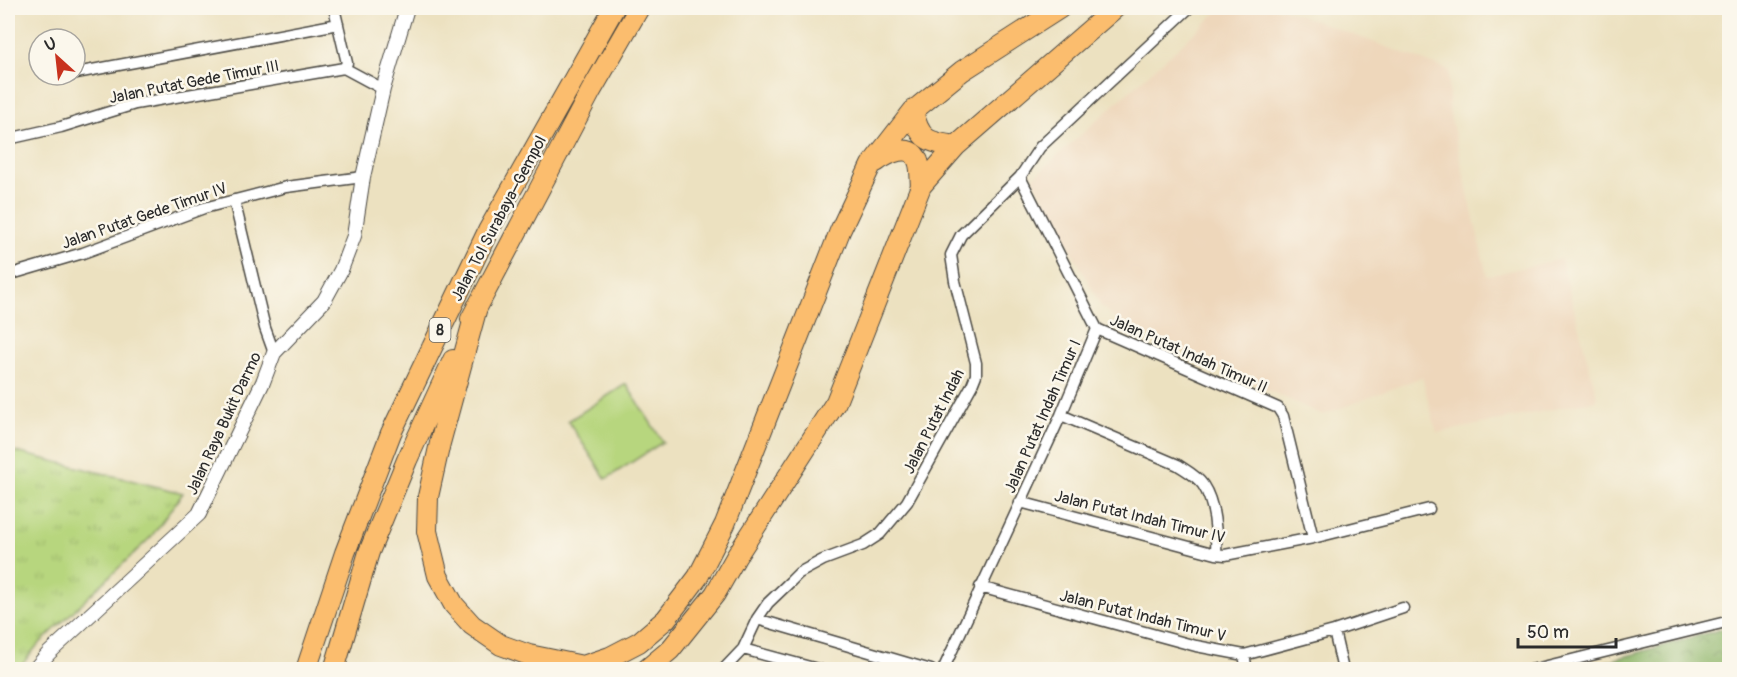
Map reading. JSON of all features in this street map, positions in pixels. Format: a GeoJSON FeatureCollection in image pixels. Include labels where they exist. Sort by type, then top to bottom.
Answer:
{"type":"FeatureCollection","features":[{"type":"Feature","properties":{"kind":"highway","name":"Jalan Tol Surabaya–Gempol"},"geometry":{"type":"LineString","coordinates":[[306,669],[345,553],[391,433],[488,231],[614,8]]}},
{"type":"Feature","properties":{"kind":"highway","name":"Jalan Tol Surabaya–Gempol"},"geometry":{"type":"LineString","coordinates":[[334,669],[369,552],[407,460],[477,308],[591,91],[639,8]]}},
{"type":"Feature","properties":{"kind":"highway"},"geometry":{"type":"LineString","coordinates":[[477,308],[440,443],[428,497],[427,531],[438,576],[454,605],[472,625],[501,645],[575,668],[610,657],[639,642],[666,619],[698,577],[725,524],[840,231],[872,165],[913,111],[962,71],[1060,8]]}},
{"type":"Feature","properties":{"kind":"highway"},"geometry":{"type":"LineString","coordinates":[[646,669],[670,650],[715,594],[736,557],[836,402],[921,186],[956,146],[1115,8]]}},
{"type":"Feature","properties":{"kind":"highway"},"geometry":{"type":"LineString","coordinates":[[913,111],[923,136],[932,142],[956,146]]}},
{"type":"Feature","properties":{"kind":"highway"},"geometry":{"type":"LineString","coordinates":[[872,165],[887,154],[903,150],[914,155],[918,160],[921,186]]}},
{"type":"Feature","properties":{"kind":"street"},"geometry":{"type":"LineString","coordinates":[[334,8],[347,63],[345,68],[383,89]]}},
{"type":"Feature","properties":{"kind":"street","name":"Jalan Raya Bukit Darmo"},"geometry":{"type":"LineString","coordinates":[[34,669],[199,514],[263,382],[274,352],[324,301],[341,270],[354,236],[363,177],[383,89],[406,8]]}},
{"type":"Feature","properties":{"kind":"street","name":"Jalan Putat Indah"},"geometry":{"type":"LineString","coordinates":[[723,669],[743,649],[768,603],[799,573],[823,560],[863,545],[880,534],[907,502],[972,385],[976,375],[976,363],[955,281],[951,255],[961,235],[1020,177],[1040,147],[1189,8]]}},
{"type":"Feature","properties":{"kind":"street"},"geometry":{"type":"LineString","coordinates":[[87,71],[338,24]]}},
{"type":"Feature","properties":{"kind":"street","name":"Jalan Putat Gede Timur III"},"geometry":{"type":"LineString","coordinates":[[8,139],[61,127],[135,104],[345,68]]}},
{"type":"Feature","properties":{"kind":"street","name":"Jalan Putat Gede Timur IV"},"geometry":{"type":"LineString","coordinates":[[8,275],[83,253],[204,208],[286,187],[363,177]]}},
{"type":"Feature","properties":{"kind":"street","name":"Jalan Putat Indah Timur I"},"geometry":{"type":"LineString","coordinates":[[942,669],[1061,415],[1097,329],[1020,177]]}},
{"type":"Feature","properties":{"kind":"street"},"geometry":{"type":"LineString","coordinates":[[234,200],[265,328],[274,352]]}},
{"type":"Feature","properties":{"kind":"street","name":"Jalan Putat Indah Timur II"},"geometry":{"type":"LineString","coordinates":[[1097,329],[1278,408],[1283,416],[1313,538]]}},
{"type":"Feature","properties":{"kind":"street"},"geometry":{"type":"LineString","coordinates":[[1061,415],[1178,465],[1194,475],[1204,486],[1213,510],[1217,533],[1216,554]]}},
{"type":"Feature","properties":{"kind":"street","name":"Jalan Putat Indah Timur IV"},"geometry":{"type":"LineString","coordinates":[[1020,502],[1225,555],[1313,538],[1429,509]]}},
{"type":"Feature","properties":{"kind":"street","name":"Jalan Putat Indah Timur V"},"geometry":{"type":"LineString","coordinates":[[980,587],[1197,646],[1244,655],[1334,631],[1403,608]]}},
{"type":"Feature","properties":{"kind":"street"},"geometry":{"type":"LineString","coordinates":[[757,620],[931,669]]}},
{"type":"Feature","properties":{"kind":"street"},"geometry":{"type":"LineString","coordinates":[[1531,669],[1730,621]]}},
{"type":"Feature","properties":{"kind":"street"},"geometry":{"type":"LineString","coordinates":[[1334,631],[1343,669]]}},
{"type":"Feature","properties":{"kind":"street"},"geometry":{"type":"LineString","coordinates":[[743,649],[821,669]]}},
{"type":"Feature","properties":{"kind":"street"},"geometry":{"type":"LineString","coordinates":[[1244,655],[1247,669]]}},
{"type":"Feature","properties":{"kind":"shaded area"},"geometry":{"type":"Polygon","coordinates":[[[1222,8],[1281,8],[1449,70],[1449,110],[1487,276],[1561,259],[1598,400],[1437,433],[1422,377],[1323,415],[1120,323],[1101,306],[1033,178],[1222,8]]]}},
{"type":"Feature","properties":{"kind":"green space"},"geometry":{"type":"Polygon","coordinates":[[[626,384],[663,442],[606,479],[568,421],[626,384]]]}},
{"type":"Feature","properties":{"kind":"green space"},"geometry":{"type":"Polygon","coordinates":[[[8,450],[183,493],[151,537],[36,647],[18,670],[8,669],[8,450]]]}},
{"type":"Feature","properties":{"kind":"green space"},"geometry":{"type":"Polygon","coordinates":[[[1729,627],[1729,669],[1581,669],[1729,627]]]}}]}
